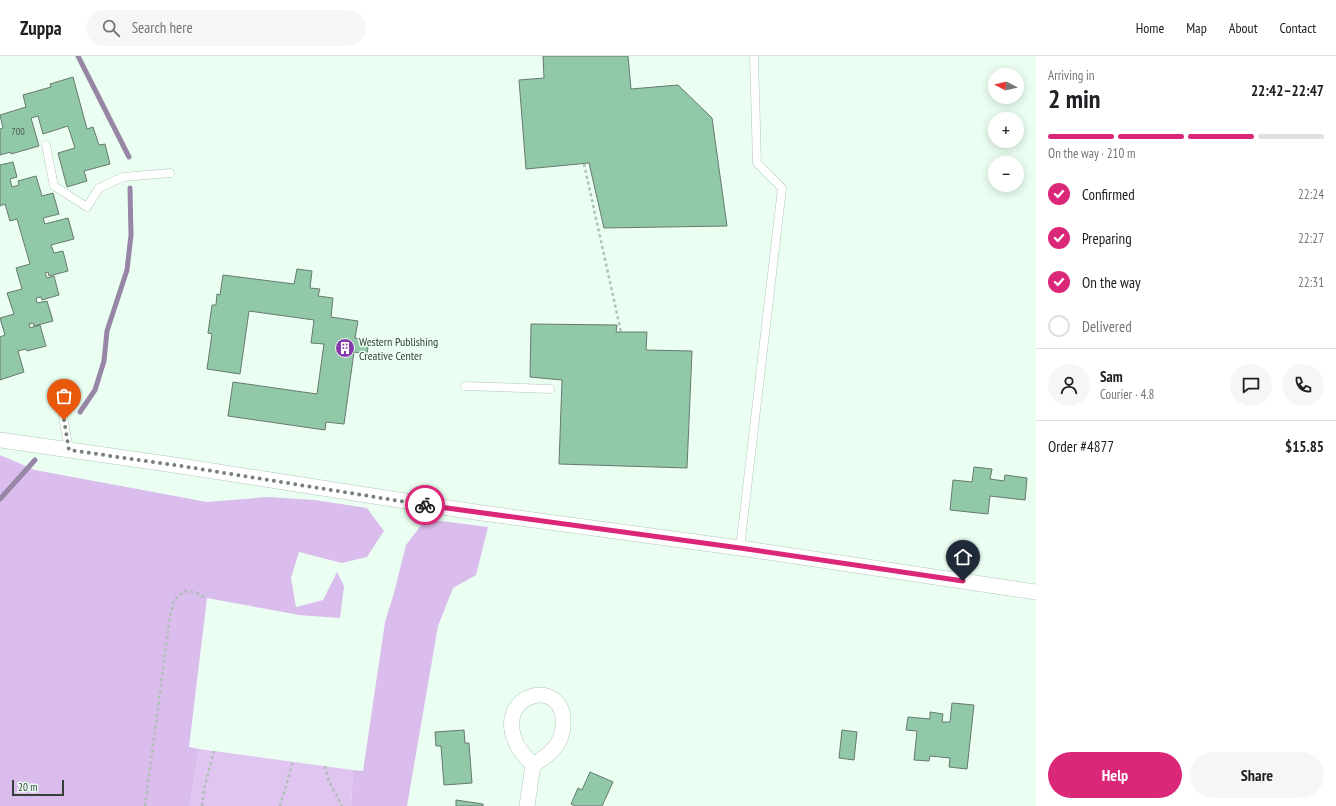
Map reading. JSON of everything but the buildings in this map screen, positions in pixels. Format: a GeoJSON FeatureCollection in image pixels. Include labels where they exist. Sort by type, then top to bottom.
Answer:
{"type":"FeatureCollection","features":[{"type":"Feature","properties":{"kind":"street"},"geometry":{"type":"LineString","coordinates":[[0,440],[181,466],[475,512],[740,548],[1036,592]]}},
{"type":"Feature","properties":{"kind":"street"},"geometry":{"type":"LineString","coordinates":[[527,806],[533,765],[516,744],[511,730],[512,716],[517,704],[525,698],[536,695],[546,695],[555,700],[562,708],[563,731],[558,743],[548,756],[533,765]]}},
{"type":"Feature","properties":{"kind":"lane"},"geometry":{"type":"LineString","coordinates":[[740,548],[782,188],[757,163],[754,56]]}},
{"type":"Feature","properties":{"kind":"lane"},"geometry":{"type":"LineString","coordinates":[[46,145],[54,186],[87,207],[99,188],[123,177],[170,173]]}},
{"type":"Feature","properties":{"kind":"lane"},"geometry":{"type":"LineString","coordinates":[[465,386],[550,389]]}},
{"type":"Feature","properties":{"kind":"lane"},"geometry":{"type":"LineString","coordinates":[[61,405],[69,450]]}},
{"type":"Feature","properties":{"kind":"path"},"geometry":{"type":"LineString","coordinates":[[584,164],[621,332]]}},
{"type":"Feature","properties":{"kind":"path"},"geometry":{"type":"LineString","coordinates":[[145,806],[170,616],[174,600],[184,591],[194,592],[207,598]]}},
{"type":"Feature","properties":{"kind":"path"},"geometry":{"type":"LineString","coordinates":[[202,806],[204,790],[214,751]]}},
{"type":"Feature","properties":{"kind":"path"},"geometry":{"type":"LineString","coordinates":[[280,806],[293,762]]}},
{"type":"Feature","properties":{"kind":"path"},"geometry":{"type":"LineString","coordinates":[[325,766],[328,779],[342,806]]}},
{"type":"Feature","properties":{"kind":"shaded area"},"geometry":{"type":"Polygon","coordinates":[[[0,455],[35,470],[207,502],[267,497],[315,500],[367,508],[384,531],[367,557],[342,563],[299,552],[291,578],[296,607],[323,600],[337,572],[344,586],[340,618],[299,615],[207,598],[189,747],[199,749],[190,806],[0,806],[0,455]]]}},
{"type":"Feature","properties":{"kind":"shaded area"},"geometry":{"type":"Polygon","coordinates":[[[426,519],[488,527],[476,575],[453,588],[438,626],[407,806],[351,806],[353,770],[363,771],[385,622],[406,545],[426,519]]]}},
{"type":"Feature","properties":{"kind":"shaded area"},"geometry":{"type":"Polygon","coordinates":[[[199,749],[353,770],[351,806],[190,806],[199,749]]]}},
{"type":"Feature","properties":{"kind":"waterway"},"geometry":{"type":"LineString","coordinates":[[78,56],[129,157]]}},
{"type":"Feature","properties":{"kind":"waterway"},"geometry":{"type":"LineString","coordinates":[[80,412],[95,390],[104,361],[107,331],[127,270],[131,235],[130,188]]}},
{"type":"Feature","properties":{"kind":"waterway"},"geometry":{"type":"LineString","coordinates":[[0,499],[35,460]]}},
{"type":"Feature","properties":{"kind":"way so far"},"geometry":{"type":"LineString","coordinates":[[64,420],[69,450],[181,466],[425,505]]}},
{"type":"Feature","properties":{"kind":"place","name":"Western Publishing Creative Center"},"geometry":{"type":"Point","coordinates":[345,348]}},
{"type":"Feature","properties":{"kind":"route"},"geometry":{"type":"LineString","coordinates":[[425,505],[740,548],[963,581]]}}]}
